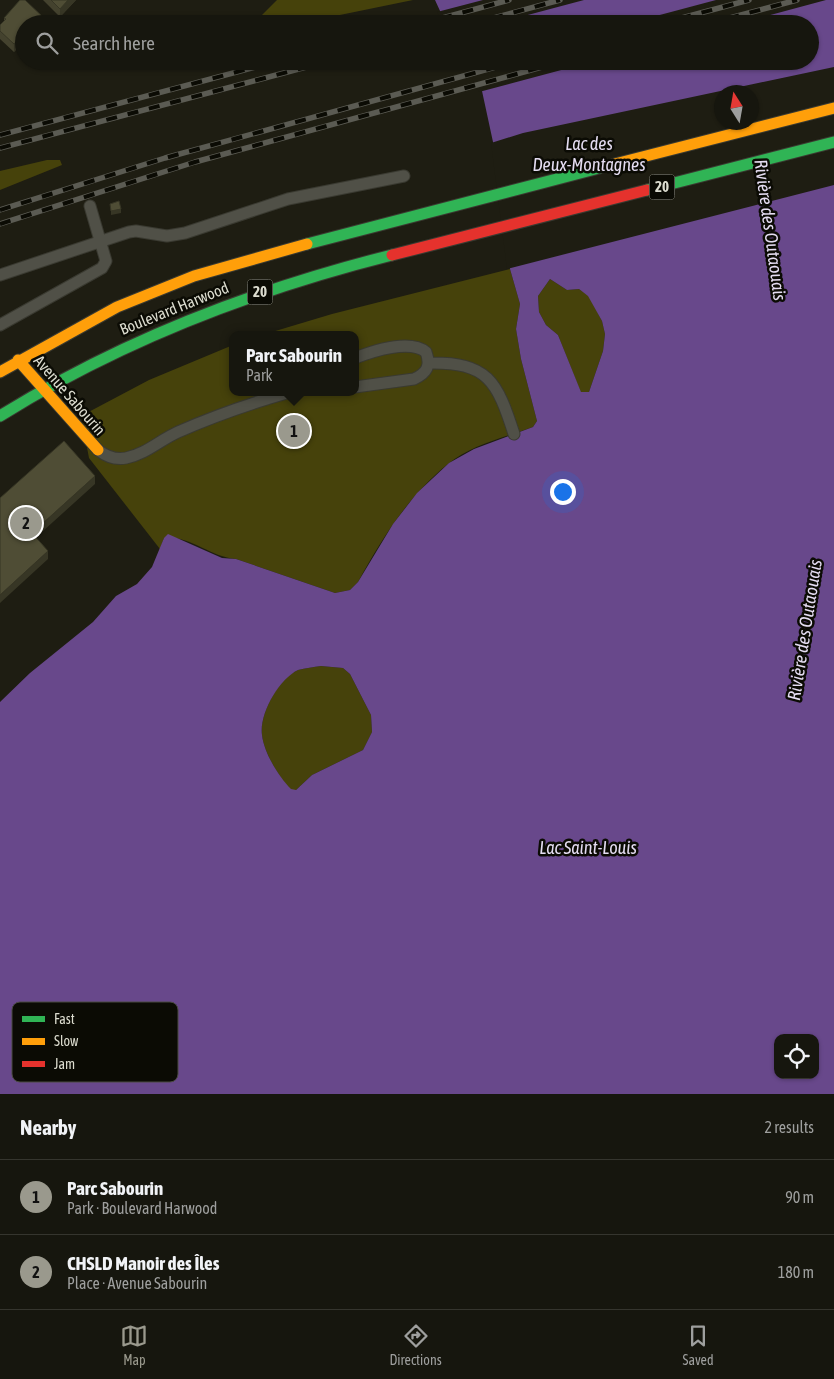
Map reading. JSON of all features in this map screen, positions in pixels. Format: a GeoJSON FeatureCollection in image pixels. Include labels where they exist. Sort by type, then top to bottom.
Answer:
{"type":"FeatureCollection","features":[{"type":"Feature","properties":{"kind":"main road","name":"Boulevard Harwood"},"geometry":{"type":"LineString","coordinates":[[0,372],[18,360],[116,307],[194,276],[315,241],[834,108]]}},
{"type":"Feature","properties":{"kind":"main road","name":"Boulevard Harwood"},"geometry":{"type":"LineString","coordinates":[[0,416],[79,368],[141,337],[219,306],[325,272],[834,142]]}},
{"type":"Feature","properties":{"kind":"main road","name":"Avenue Sabourin"},"geometry":{"type":"LineString","coordinates":[[18,360],[98,450]]}},
{"type":"Feature","properties":{"kind":"lane"},"geometry":{"type":"LineString","coordinates":[[0,275],[136,231],[167,236],[185,233],[288,198],[404,176]]}},
{"type":"Feature","properties":{"kind":"lane"},"geometry":{"type":"LineString","coordinates":[[0,325],[102,268],[106,260],[90,206]]}},
{"type":"Feature","properties":{"kind":"lane"},"geometry":{"type":"LineString","coordinates":[[359,357],[391,349],[417,347],[426,352],[428,363],[428,369],[423,375],[414,379],[359,386]]}},
{"type":"Feature","properties":{"kind":"lane"},"geometry":{"type":"LineString","coordinates":[[428,363],[468,366],[480,371],[490,380],[497,391],[514,434]]}},
{"type":"Feature","properties":{"kind":"lane"},"geometry":{"type":"LineString","coordinates":[[98,450],[111,458],[128,458],[139,455],[176,433],[220,414],[277,396]]}},
{"type":"Feature","properties":{"kind":"shaded area"},"geometry":{"type":"Polygon","coordinates":[[[277,0],[413,0],[340,15],[262,15],[277,0]]]}},
{"type":"Feature","properties":{"kind":"shaded area"},"geometry":{"type":"Polygon","coordinates":[[[47,160],[60,160],[62,165],[0,190],[0,171],[47,160]]]}},
{"type":"Feature","properties":{"kind":"shaded area"},"geometry":{"type":"Polygon","coordinates":[[[510,269],[520,304],[516,329],[521,359],[537,421],[533,427],[489,442],[457,457],[434,476],[397,518],[358,582],[350,590],[335,593],[217,554],[183,540],[164,538],[160,549],[89,458],[81,416],[149,380],[229,347],[229,396],[359,396],[359,331],[275,331],[332,314],[510,269]]]}},
{"type":"Feature","properties":{"kind":"shaded area"},"geometry":{"type":"Polygon","coordinates":[[[550,279],[567,290],[579,289],[589,296],[602,321],[605,334],[603,351],[589,392],[581,393],[558,335],[546,325],[539,312],[538,296],[550,279]]]}},
{"type":"Feature","properties":{"kind":"shaded area"},"geometry":{"type":"Polygon","coordinates":[[[321,666],[343,668],[350,674],[371,715],[372,732],[363,750],[312,775],[296,790],[291,790],[277,772],[263,742],[262,727],[264,717],[277,689],[291,674],[298,670],[321,666]]]}},
{"type":"Feature","properties":{"kind":"water","name":"Lac Saint-Louis"},"geometry":{"type":"Polygon","coordinates":[[[435,0],[834,0],[834,1094],[0,1094],[0,702],[30,673],[93,622],[116,596],[137,584],[152,567],[164,538],[168,534],[222,558],[236,559],[335,593],[350,590],[358,582],[393,524],[417,493],[449,463],[474,449],[533,427],[537,421],[521,359],[516,329],[520,304],[510,269],[493,142],[482,91],[471,70],[819,70],[819,15],[442,15],[435,0]],[[550,279],[538,296],[539,312],[546,325],[558,335],[581,392],[589,392],[603,351],[605,334],[602,321],[588,296],[579,289],[567,290],[550,279]],[[321,666],[298,670],[277,689],[267,708],[262,727],[263,742],[277,771],[291,789],[296,790],[312,775],[363,750],[372,732],[371,715],[350,674],[343,668],[321,666]]]}},
{"type":"Feature","properties":{"kind":"pier"},"geometry":{"type":"Polygon","coordinates":[[[483,0],[584,0],[528,15],[438,15],[437,12],[483,0]]]}},
{"type":"Feature","properties":{"kind":"pier"},"geometry":{"type":"Polygon","coordinates":[[[716,0],[826,0],[770,15],[660,15],[716,0]]]}},
{"type":"Feature","properties":{"kind":"pier"},"geometry":{"type":"Polygon","coordinates":[[[834,67],[834,185],[507,269],[491,143],[523,133],[714,92],[714,130],[759,130],[759,85],[749,85],[834,67]]]}},
{"type":"Feature","properties":{"kind":"pier"},"geometry":{"type":"Polygon","coordinates":[[[468,70],[561,70],[479,92],[468,70]]]}},
{"type":"Feature","properties":{"kind":"building"},"geometry":{"type":"Polygon","coordinates":[[[20,0],[25,0],[41,15],[15,15],[14,44],[0,31],[0,25],[6,19],[4,18],[20,0]]]}},
{"type":"Feature","properties":{"kind":"building"},"geometry":{"type":"Polygon","coordinates":[[[51,0],[68,0],[60,9],[51,0]]]}},
{"type":"Feature","properties":{"kind":"building"},"geometry":{"type":"Polygon","coordinates":[[[119,201],[121,209],[111,211],[110,204],[119,201]]]}},
{"type":"Feature","properties":{"kind":"building"},"geometry":{"type":"Polygon","coordinates":[[[64,441],[95,476],[32,533],[48,551],[0,595],[0,498],[64,441]]]}},
{"type":"Feature","properties":{"kind":"railway"},"geometry":{"type":"LineString","coordinates":[[453,15],[509,0]]}},
{"type":"Feature","properties":{"kind":"railway"},"geometry":{"type":"LineString","coordinates":[[504,15],[560,0]]}},
{"type":"Feature","properties":{"kind":"railway"},"geometry":{"type":"LineString","coordinates":[[693,15],[749,0]]}},
{"type":"Feature","properties":{"kind":"railway"},"geometry":{"type":"LineString","coordinates":[[741,15],[797,0]]}},
{"type":"Feature","properties":{"kind":"railway"},"geometry":{"type":"LineString","coordinates":[[0,135],[244,70]]}},
{"type":"Feature","properties":{"kind":"railway"},"geometry":{"type":"LineString","coordinates":[[0,148],[295,70]]}},
{"type":"Feature","properties":{"kind":"railway"},"geometry":{"type":"LineString","coordinates":[[0,210],[165,158],[485,70]]}},
{"type":"Feature","properties":{"kind":"railway"},"geometry":{"type":"LineString","coordinates":[[0,224],[195,162],[531,70]]}},
{"type":"Feature","properties":{"kind":"traffic: fast"},"geometry":{"type":"LineString","coordinates":[[647,190],[834,142]]}},
{"type":"Feature","properties":{"kind":"traffic: fast"},"geometry":{"type":"LineString","coordinates":[[307,244],[603,167]]}},
{"type":"Feature","properties":{"kind":"traffic: fast"},"geometry":{"type":"LineString","coordinates":[[0,416],[93,364],[190,320],[289,284],[392,255]]}},
{"type":"Feature","properties":{"kind":"traffic: slow"},"geometry":{"type":"LineString","coordinates":[[603,167],[834,108]]}},
{"type":"Feature","properties":{"kind":"traffic: slow"},"geometry":{"type":"LineString","coordinates":[[0,372],[117,307],[194,276],[307,244]]}},
{"type":"Feature","properties":{"kind":"traffic: slow"},"geometry":{"type":"LineString","coordinates":[[18,360],[98,450]]}},
{"type":"Feature","properties":{"kind":"traffic: jam"},"geometry":{"type":"LineString","coordinates":[[392,255],[647,190]]}},
{"type":"Feature","properties":{"kind":"place","name":"Parc Sabourin"},"geometry":{"type":"Point","coordinates":[294,431]}},
{"type":"Feature","properties":{"kind":"place","name":"CHSLD Manoir des Îles"},"geometry":{"type":"Point","coordinates":[26,523]}},
{"type":"Feature","properties":{"kind":"water label","name":"Lac des Deux-Montagnes"},"geometry":{"type":"Point","coordinates":[589,154]}},
{"type":"Feature","properties":{"kind":"water label","name":"Rivière des Outaouais"},"geometry":{"type":"Point","coordinates":[770,230]}},
{"type":"Feature","properties":{"kind":"water label","name":"Rivière des Outaouais"},"geometry":{"type":"Point","coordinates":[805,630]}}]}
